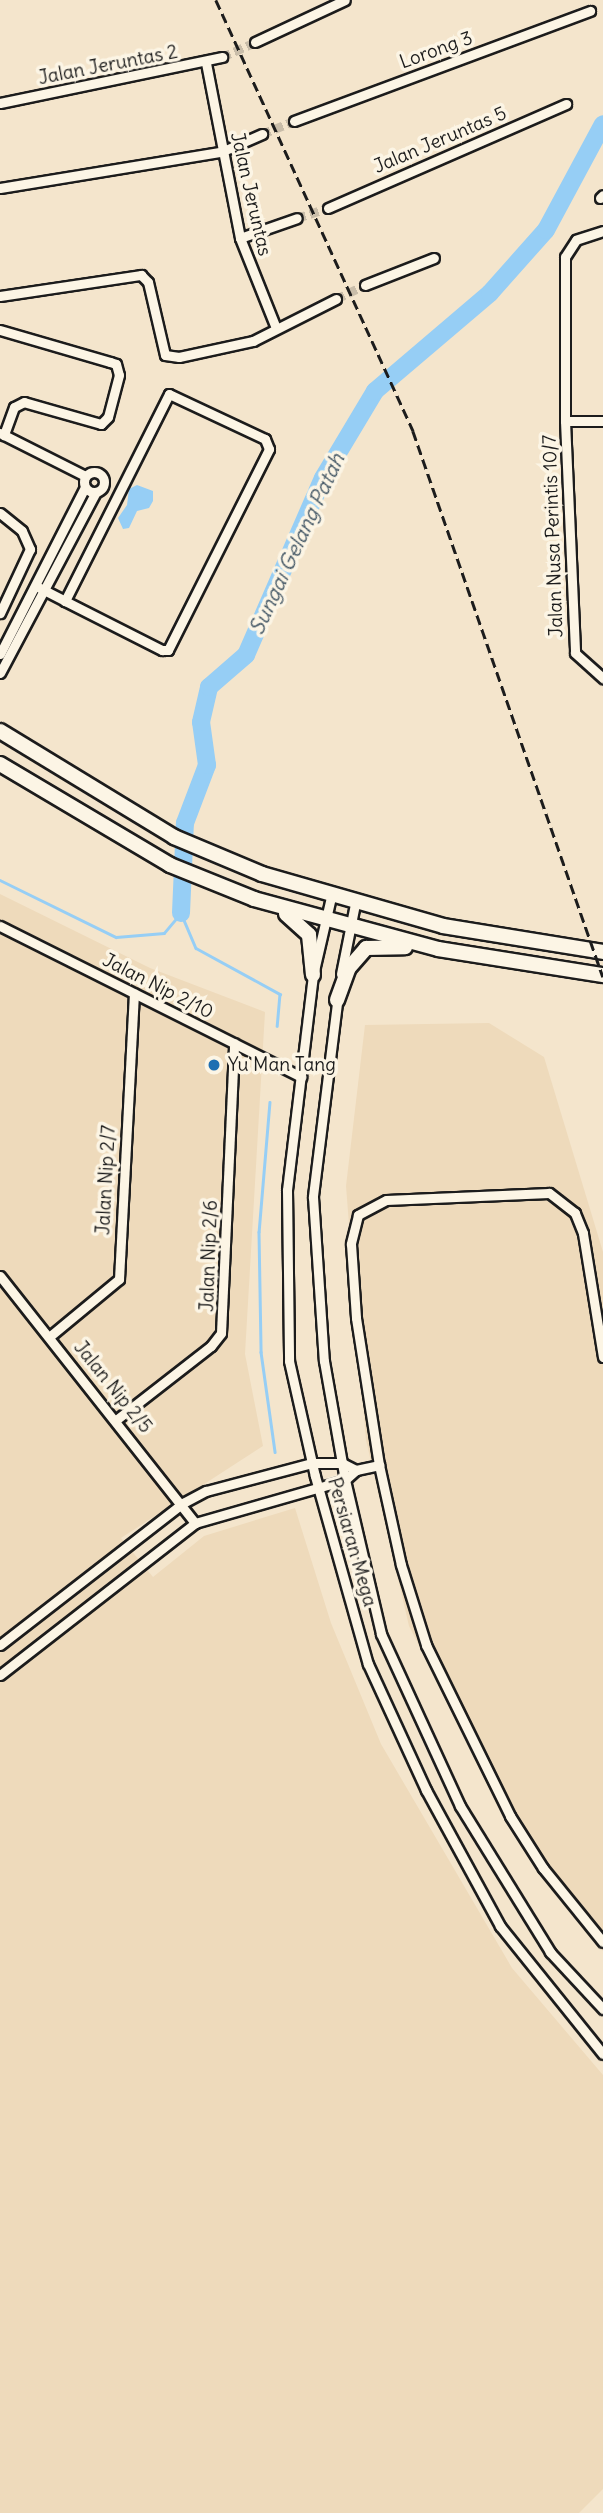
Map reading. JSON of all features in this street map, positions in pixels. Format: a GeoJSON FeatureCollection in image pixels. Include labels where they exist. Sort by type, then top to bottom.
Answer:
{"type":"FeatureCollection","features":[{"type":"Feature","properties":{"kind":"main road"},"geometry":{"type":"LineString","coordinates":[[0,731],[174,837],[331,897],[443,926],[603,952]]}},
{"type":"Feature","properties":{"kind":"main road"},"geometry":{"type":"LineString","coordinates":[[0,764],[170,865],[254,899],[325,921],[438,948],[603,975]]}},
{"type":"Feature","properties":{"kind":"main road"},"geometry":{"type":"LineString","coordinates":[[254,899],[302,924],[312,946],[313,975]]}},
{"type":"Feature","properties":{"kind":"main road"},"geometry":{"type":"LineString","coordinates":[[337,1000],[348,969],[366,948],[438,948]]}},
{"type":"Feature","properties":{"kind":"street"},"geometry":{"type":"LineString","coordinates":[[255,43],[345,0]]}},
{"type":"Feature","properties":{"kind":"street","name":"Lorong 3"},"geometry":{"type":"LineString","coordinates":[[294,121],[590,11]]}},
{"type":"Feature","properties":{"kind":"street","name":"Jalan Jeruntas 2"},"geometry":{"type":"LineString","coordinates":[[0,103],[206,64],[222,57]]}},
{"type":"Feature","properties":{"kind":"street","name":"Jalan Jeruntas"},"geometry":{"type":"LineString","coordinates":[[206,64],[221,152],[240,238],[276,328]]}},
{"type":"Feature","properties":{"kind":"street","name":"Jalan Jeruntas 5"},"geometry":{"type":"LineString","coordinates":[[328,208],[566,104]]}},
{"type":"Feature","properties":{"kind":"street"},"geometry":{"type":"LineString","coordinates":[[0,188],[221,152],[262,135]]}},
{"type":"Feature","properties":{"kind":"street"},"geometry":{"type":"LineString","coordinates":[[240,238],[298,218]]}},
{"type":"Feature","properties":{"kind":"street","name":"Jalan Nusa Perintis 10/7"},"geometry":{"type":"LineString","coordinates":[[603,231],[576,240],[565,257],[565,421],[575,653],[603,678]]}},
{"type":"Feature","properties":{"kind":"street"},"geometry":{"type":"LineString","coordinates":[[365,285],[434,258]]}},
{"type":"Feature","properties":{"kind":"street"},"geometry":{"type":"LineString","coordinates":[[0,296],[141,275],[148,282],[165,355],[179,357],[253,341],[336,299]]}},
{"type":"Feature","properties":{"kind":"street"},"geometry":{"type":"LineString","coordinates":[[0,330],[116,364],[119,375],[108,417],[101,424],[24,402],[14,407],[2,434],[85,476]]}},
{"type":"Feature","properties":{"kind":"street"},"geometry":{"type":"LineString","coordinates":[[36,586],[65,601],[162,650],[173,646],[270,449],[265,439],[173,394],[165,397],[65,601]]}},
{"type":"Feature","properties":{"kind":"street"},"geometry":{"type":"LineString","coordinates":[[565,421],[603,421]]}},
{"type":"Feature","properties":{"kind":"street"},"geometry":{"type":"LineString","coordinates":[[0,673],[16,651],[96,492],[104,485],[103,477],[95,471],[85,476]]}},
{"type":"Feature","properties":{"kind":"street"},"geometry":{"type":"LineString","coordinates":[[0,654],[3,643],[36,586],[85,487],[85,476]]}},
{"type":"Feature","properties":{"kind":"street"},"geometry":{"type":"LineString","coordinates":[[85,487],[96,492]]}},
{"type":"Feature","properties":{"kind":"street"},"geometry":{"type":"LineString","coordinates":[[0,513],[22,531],[30,549],[0,613]]}},
{"type":"Feature","properties":{"kind":"street"},"geometry":{"type":"LineString","coordinates":[[3,643],[16,651]]}},
{"type":"Feature","properties":{"kind":"street","name":"Persiaran Mega"},"geometry":{"type":"LineString","coordinates":[[331,897],[313,975],[287,1189],[289,1361],[317,1485],[368,1664],[426,1790],[500,1926],[603,2054]]}},
{"type":"Feature","properties":{"kind":"street","name":"Persiaran Mega"},"geometry":{"type":"LineString","coordinates":[[355,904],[348,926],[337,1000],[313,1197],[324,1362],[345,1480],[381,1634],[460,1806],[550,1952],[603,2010]]}},
{"type":"Feature","properties":{"kind":"street","name":"Jalan Nip 2/10"},"geometry":{"type":"LineString","coordinates":[[0,926],[301,1077]]}},
{"type":"Feature","properties":{"kind":"street","name":"Jalan Nip 2/7"},"geometry":{"type":"LineString","coordinates":[[49,1337],[118,1279],[134,993]]}},
{"type":"Feature","properties":{"kind":"street","name":"Jalan Nip 2/6"},"geometry":{"type":"LineString","coordinates":[[116,1420],[211,1346],[221,1332],[234,1043]]}},
{"type":"Feature","properties":{"kind":"street"},"geometry":{"type":"LineString","coordinates":[[603,1357],[583,1233],[565,1202],[537,1191],[375,1202],[358,1215],[351,1244],[356,1318],[379,1465],[401,1565],[440,1682],[510,1816],[543,1868],[603,1942]]}},
{"type":"Feature","properties":{"kind":"street","name":"Jalan Nip 2/5"},"geometry":{"type":"LineString","coordinates":[[0,1276],[183,1503],[195,1523]]}},
{"type":"Feature","properties":{"kind":"street"},"geometry":{"type":"LineString","coordinates":[[0,1645],[183,1503],[206,1491],[312,1463],[342,1463],[356,1470]]}},
{"type":"Feature","properties":{"kind":"street"},"geometry":{"type":"LineString","coordinates":[[0,1675],[195,1523],[317,1485],[345,1480],[356,1470],[379,1465]]}},
{"type":"Feature","properties":{"kind":"shaded area"},"geometry":{"type":"Polygon","coordinates":[[[0,894],[150,968],[265,1012],[245,1354],[263,1446],[121,1538],[153,1577],[204,1536],[295,1508],[331,1623],[381,1744],[512,1968],[603,2075],[603,2489],[579,2513],[0,2513],[0,894]]]}},
{"type":"Feature","properties":{"kind":"shaded area"},"geometry":{"type":"Polygon","coordinates":[[[489,1023],[544,1057],[603,1252],[603,1951],[530,1860],[409,1626],[366,1440],[346,1186],[365,1025],[489,1023]]]}},
{"type":"Feature","properties":{"kind":"water"},"geometry":{"type":"Polygon","coordinates":[[[137,485],[153,491],[153,501],[149,508],[137,511],[129,528],[123,529],[118,518],[127,505],[129,489],[137,485]]]}},
{"type":"Feature","properties":{"kind":"waterway","name":"Sungai Gelang Patah"},"geometry":{"type":"LineString","coordinates":[[181,913],[185,823],[207,765],[201,722],[209,687],[246,655],[323,478],[375,391],[490,293],[546,230],[603,124]]}},
{"type":"Feature","properties":{"kind":"waterway"},"geometry":{"type":"LineString","coordinates":[[0,880],[116,937],[164,933],[181,913],[196,948],[280,994],[277,1026]]}},
{"type":"Feature","properties":{"kind":"waterway"},"geometry":{"type":"LineString","coordinates":[[270,1102],[259,1232],[261,1352],[275,1452]]}},
{"type":"Feature","properties":{"kind":"tunnel"},"geometry":{"type":"LineString","coordinates":[[222,57],[255,42]]}},
{"type":"Feature","properties":{"kind":"tunnel"},"geometry":{"type":"LineString","coordinates":[[262,134],[294,121]]}},
{"type":"Feature","properties":{"kind":"tunnel"},"geometry":{"type":"LineString","coordinates":[[297,218],[328,208]]}},
{"type":"Feature","properties":{"kind":"tunnel"},"geometry":{"type":"LineString","coordinates":[[336,299],[365,285]]}},
{"type":"Feature","properties":{"kind":"railway"},"geometry":{"type":"LineString","coordinates":[[216,0],[413,431],[603,977]]}},
{"type":"Feature","properties":{"kind":"place","name":"Yu Man Tang"},"geometry":{"type":"Point","coordinates":[214,1065]}}]}
